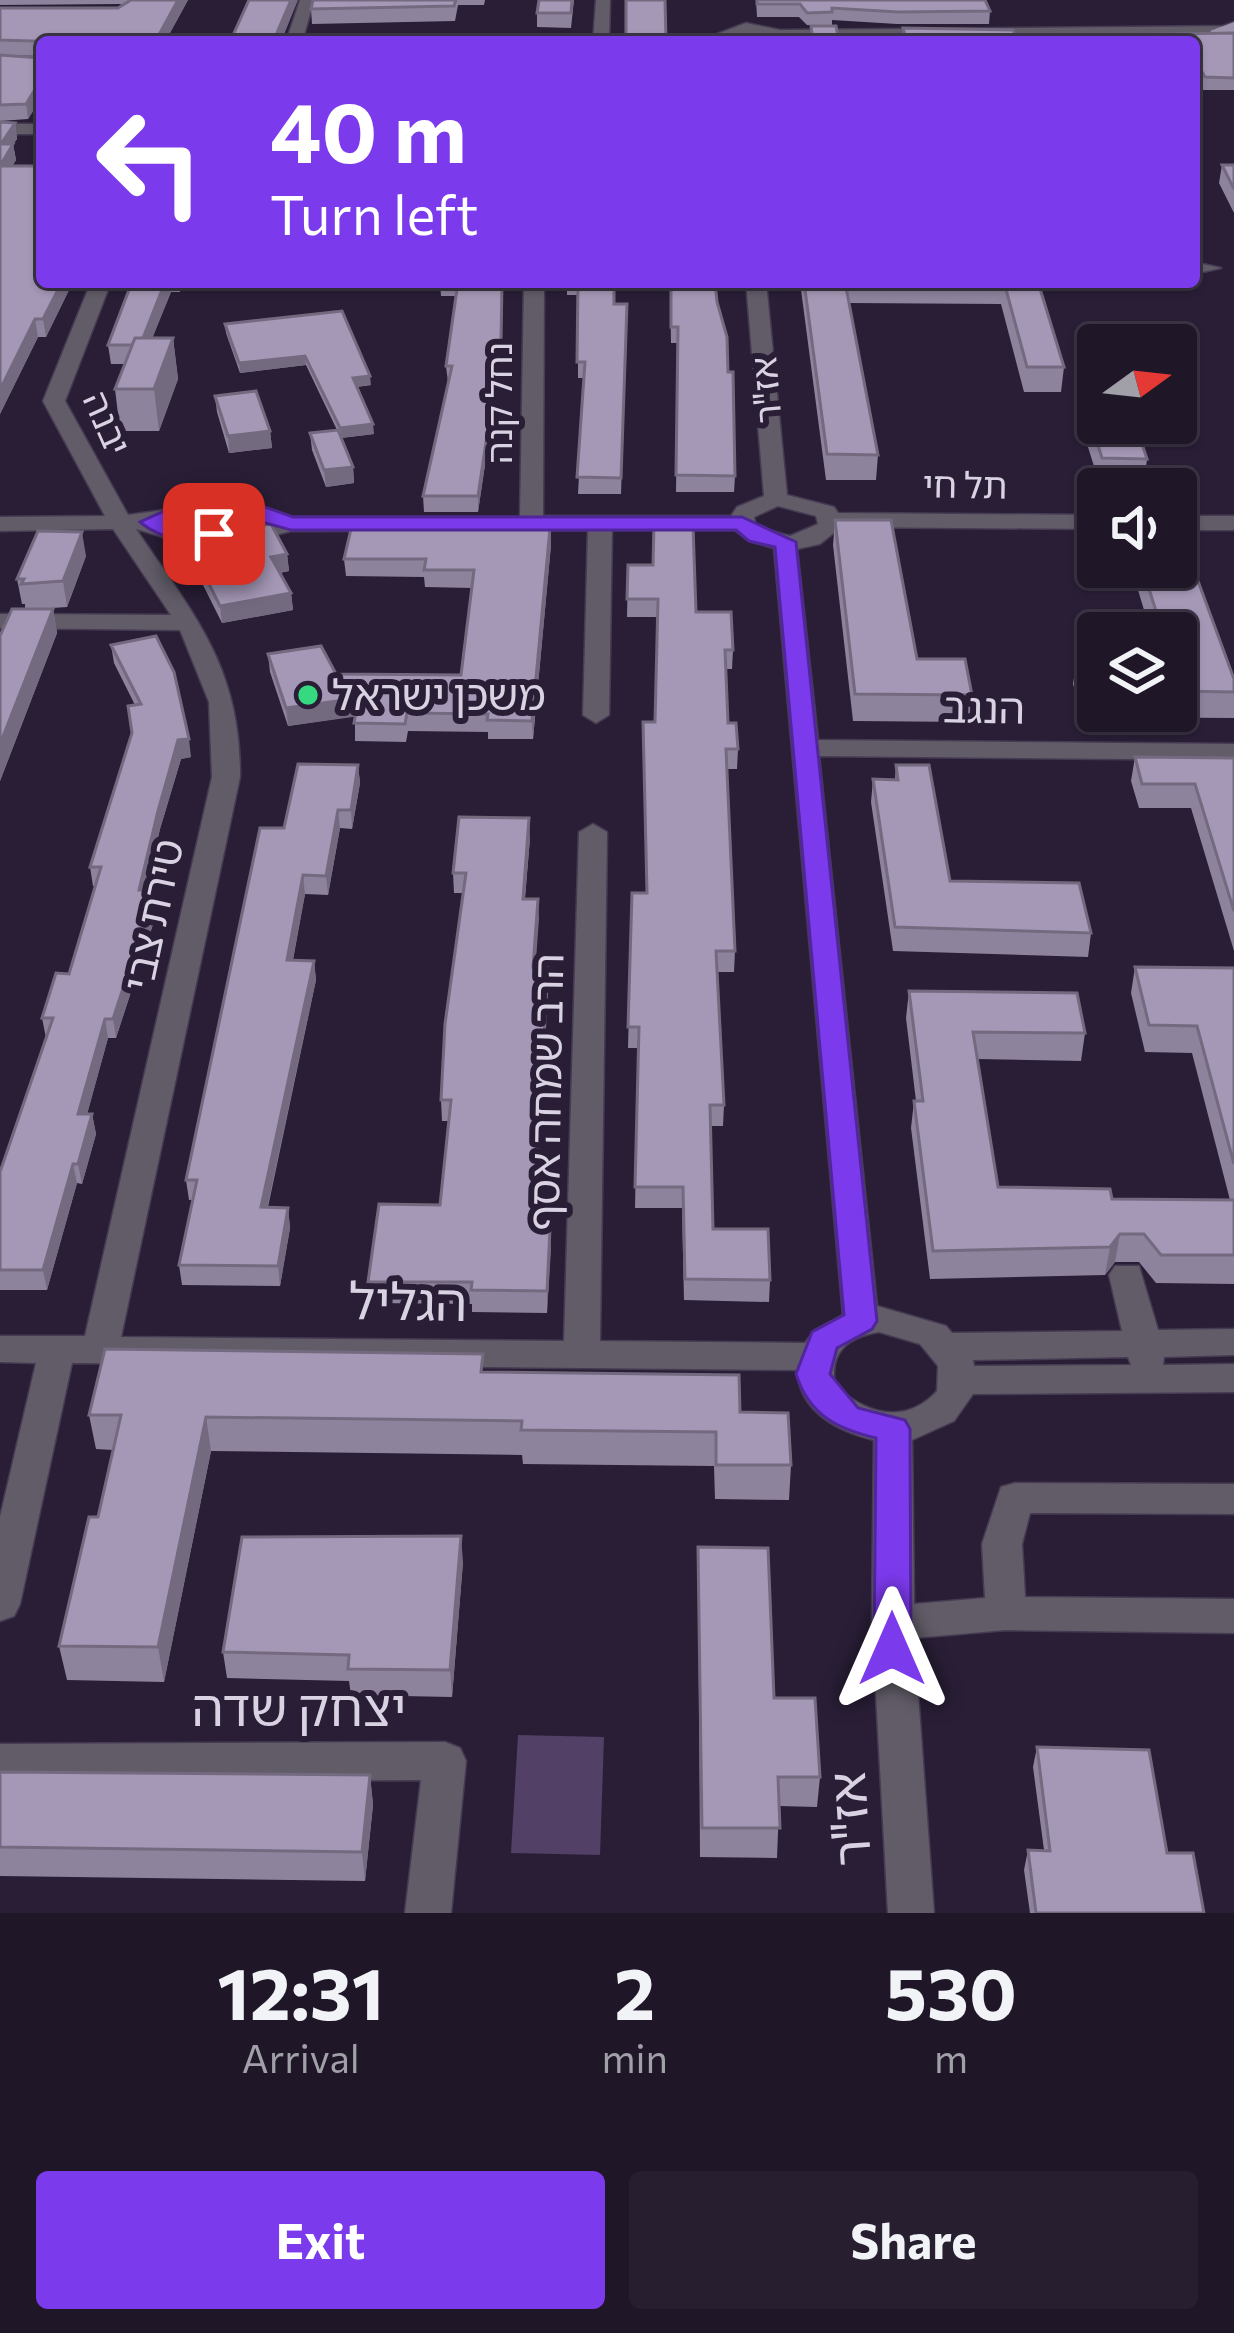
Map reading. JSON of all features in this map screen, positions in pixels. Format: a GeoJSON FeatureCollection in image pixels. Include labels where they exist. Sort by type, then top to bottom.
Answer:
{"type":"FeatureCollection","features":[{"type":"Feature","properties":{"kind":"street"},"geometry":{"type":"LineString","coordinates":[[296,36],[307,0]]}},
{"type":"Feature","properties":{"kind":"street"},"geometry":{"type":"LineString","coordinates":[[602,36],[603,0]]}},
{"type":"Feature","properties":{"kind":"street"},"geometry":{"type":"LineString","coordinates":[[730,11],[736,35]]}},
{"type":"Feature","properties":{"kind":"street"},"geometry":{"type":"LineString","coordinates":[[1084,36],[1230,30]]}},
{"type":"Feature","properties":{"kind":"street"},"geometry":{"type":"LineString","coordinates":[[0,129],[36,129]]}},
{"type":"Feature","properties":{"kind":"street","name":"יבנה"},"geometry":{"type":"LineString","coordinates":[[99,288],[53,400],[120,522]]}},
{"type":"Feature","properties":{"kind":"street","name":"נחל קנה"},"geometry":{"type":"LineString","coordinates":[[531,524],[534,288]]}},
{"type":"Feature","properties":{"kind":"street","name":"אז\"ר"},"geometry":{"type":"LineString","coordinates":[[757,288],[776,499]]}},
{"type":"Feature","properties":{"kind":"street"},"geometry":{"type":"LineString","coordinates":[[0,524],[150,522],[177,534],[252,534],[291,524],[742,524],[757,536],[785,542],[825,533],[830,520],[816,506],[776,499],[753,506],[742,524]]}},
{"type":"Feature","properties":{"kind":"street","name":"תל חי"},"geometry":{"type":"LineString","coordinates":[[830,520],[1077,522]]}},
{"type":"Feature","properties":{"kind":"street","name":"טירת צבי"},"geometry":{"type":"LineString","coordinates":[[100,1349],[226,777],[230,732],[225,698],[190,623],[120,522]]}},
{"type":"Feature","properties":{"kind":"street"},"geometry":{"type":"LineString","coordinates":[[1197,523],[1234,523]]}},
{"type":"Feature","properties":{"kind":"street"},"geometry":{"type":"LineString","coordinates":[[596,715],[600,524]]}},
{"type":"Feature","properties":{"kind":"street"},"geometry":{"type":"LineString","coordinates":[[785,542],[860,1321]]}},
{"type":"Feature","properties":{"kind":"street"},"geometry":{"type":"LineString","coordinates":[[0,621],[190,623]]}},
{"type":"Feature","properties":{"kind":"street","name":"הנגב"},"geometry":{"type":"LineString","coordinates":[[806,748],[1234,752]]}},
{"type":"Feature","properties":{"kind":"street","name":"הרב שמחה אסף"},"geometry":{"type":"LineString","coordinates":[[582,1355],[593,832]]}},
{"type":"Feature","properties":{"kind":"street"},"geometry":{"type":"LineString","coordinates":[[1127,1275],[1152,1378]]}},
{"type":"Feature","properties":{"kind":"street"},"geometry":{"type":"LineString","coordinates":[[860,1321],[918,1326],[953,1364],[956,1395],[932,1420],[893,1429],[848,1419],[818,1391],[814,1357],[823,1341],[860,1321]]}},
{"type":"Feature","properties":{"kind":"street"},"geometry":{"type":"LineString","coordinates":[[953,1364],[1142,1342],[1234,1342]]}},
{"type":"Feature","properties":{"kind":"street","name":"הגליל"},"geometry":{"type":"LineString","coordinates":[[0,1349],[814,1357]]}},
{"type":"Feature","properties":{"kind":"street"},"geometry":{"type":"LineString","coordinates":[[0,1604],[57,1349]]}},
{"type":"Feature","properties":{"kind":"street"},"geometry":{"type":"LineString","coordinates":[[953,1364],[1152,1378],[1234,1378]]}},
{"type":"Feature","properties":{"kind":"street","name":"אז\"ר"},"geometry":{"type":"LineString","coordinates":[[893,1429],[892,1623],[911,1913]]}},
{"type":"Feature","properties":{"kind":"street"},"geometry":{"type":"LineString","coordinates":[[1006,1612],[1002,1544],[1015,1498],[1234,1499]]}},
{"type":"Feature","properties":{"kind":"street"},"geometry":{"type":"LineString","coordinates":[[892,1623],[1006,1612],[1234,1616]]}},
{"type":"Feature","properties":{"kind":"street","name":"יצחק שדה"},"geometry":{"type":"LineString","coordinates":[[0,1762],[445,1761],[428,1913]]}},
{"type":"Feature","properties":{"kind":"shaded area"},"geometry":{"type":"Polygon","coordinates":[[[518,1735],[604,1737],[600,1855],[511,1853],[518,1735]]]}},
{"type":"Feature","properties":{"kind":"building"},"geometry":{"type":"Polygon","coordinates":[[[131,0],[178,0],[158,36],[0,40],[0,8],[118,8],[131,0]]]}},
{"type":"Feature","properties":{"kind":"building"},"geometry":{"type":"Polygon","coordinates":[[[249,0],[291,0],[276,36],[233,36],[249,0]]]}},
{"type":"Feature","properties":{"kind":"building"},"geometry":{"type":"Polygon","coordinates":[[[313,0],[456,0],[454,6],[311,9],[313,0]]]}},
{"type":"Feature","properties":{"kind":"building"},"geometry":{"type":"Polygon","coordinates":[[[539,0],[572,0],[571,13],[537,13],[539,0]]]}},
{"type":"Feature","properties":{"kind":"building"},"geometry":{"type":"Polygon","coordinates":[[[626,0],[665,0],[666,36],[626,36],[626,0]]]}},
{"type":"Feature","properties":{"kind":"building"},"geometry":{"type":"Polygon","coordinates":[[[757,0],[985,0],[990,11],[832,8],[832,12],[807,13],[800,4],[757,4],[757,0]]]}},
{"type":"Feature","properties":{"kind":"building"},"geometry":{"type":"Polygon","coordinates":[[[811,26],[836,26],[838,36],[812,36],[811,26]]]}},
{"type":"Feature","properties":{"kind":"building"},"geometry":{"type":"Polygon","coordinates":[[[903,28],[1013,30],[1016,36],[905,36],[903,28]]]}},
{"type":"Feature","properties":{"kind":"building"},"geometry":{"type":"Polygon","coordinates":[[[1234,33],[1234,78],[1205,77],[1200,70],[1200,36],[1109,35],[1234,33]]]}},
{"type":"Feature","properties":{"kind":"building"},"geometry":{"type":"Polygon","coordinates":[[[0,55],[36,58],[36,88],[26,104],[0,105],[0,55]]]}},
{"type":"Feature","properties":{"kind":"building"},"geometry":{"type":"Polygon","coordinates":[[[0,122],[15,123],[1,144],[13,144],[0,166],[0,122]]]}},
{"type":"Feature","properties":{"kind":"building"},"geometry":{"type":"Polygon","coordinates":[[[1222,165],[1234,165],[1234,189],[1222,165]]]}},
{"type":"Feature","properties":{"kind":"building"},"geometry":{"type":"Polygon","coordinates":[[[0,166],[36,166],[36,288],[59,288],[43,319],[35,319],[0,390],[0,166]]]}},
{"type":"Feature","properties":{"kind":"building"},"geometry":{"type":"Polygon","coordinates":[[[130,288],[163,288],[143,338],[135,338],[132,345],[108,345],[130,288]]]}},
{"type":"Feature","properties":{"kind":"building"},"geometry":{"type":"Polygon","coordinates":[[[457,288],[502,288],[501,341],[478,496],[423,496],[452,366],[446,366],[457,288]]]}},
{"type":"Feature","properties":{"kind":"building"},"geometry":{"type":"Polygon","coordinates":[[[578,288],[614,288],[614,304],[627,304],[621,478],[577,477],[585,362],[577,362],[578,288]]]}},
{"type":"Feature","properties":{"kind":"building"},"geometry":{"type":"Polygon","coordinates":[[[671,288],[716,288],[727,337],[728,372],[733,372],[735,476],[676,475],[678,327],[671,327],[671,288]]]}},
{"type":"Feature","properties":{"kind":"building"},"geometry":{"type":"Polygon","coordinates":[[[805,288],[846,288],[878,455],[827,454],[805,288]]]}},
{"type":"Feature","properties":{"kind":"building"},"geometry":{"type":"Polygon","coordinates":[[[1006,288],[1040,288],[1064,367],[1027,367],[1006,288]]]}},
{"type":"Feature","properties":{"kind":"building"},"geometry":{"type":"Polygon","coordinates":[[[342,311],[370,376],[353,378],[373,424],[340,428],[305,356],[239,363],[225,324],[342,311]]]}},
{"type":"Feature","properties":{"kind":"building"},"geometry":{"type":"Polygon","coordinates":[[[135,338],[173,338],[154,389],[115,389],[135,338]]]}},
{"type":"Feature","properties":{"kind":"building"},"geometry":{"type":"Polygon","coordinates":[[[256,391],[270,431],[228,436],[215,396],[256,391]]]}},
{"type":"Feature","properties":{"kind":"building"},"geometry":{"type":"Polygon","coordinates":[[[338,430],[353,467],[324,470],[310,433],[338,430]]]}},
{"type":"Feature","properties":{"kind":"building"},"geometry":{"type":"Polygon","coordinates":[[[1098,444],[1142,444],[1147,459],[1102,458],[1098,444]]]}},
{"type":"Feature","properties":{"kind":"building"},"geometry":{"type":"Polygon","coordinates":[[[419,518],[475,518],[474,524],[486,527],[550,528],[532,721],[487,720],[488,714],[407,713],[405,724],[354,723],[359,698],[286,708],[268,654],[321,646],[336,674],[461,675],[474,570],[424,570],[426,559],[344,559],[352,525],[418,526],[419,518]]]}},
{"type":"Feature","properties":{"kind":"building"},"geometry":{"type":"Polygon","coordinates":[[[835,520],[891,520],[917,659],[965,659],[972,695],[855,694],[835,520]]]}},
{"type":"Feature","properties":{"kind":"building"},"geometry":{"type":"Polygon","coordinates":[[[271,524],[287,554],[271,557],[291,593],[220,606],[186,538],[271,524]]]}},
{"type":"Feature","properties":{"kind":"building"},"geometry":{"type":"Polygon","coordinates":[[[654,525],[693,526],[696,612],[731,612],[733,650],[725,650],[728,723],[736,723],[738,749],[726,749],[735,951],[716,951],[724,1105],[710,1105],[713,1229],[768,1229],[770,1280],[685,1279],[683,1187],[635,1187],[639,1027],[628,1027],[632,893],[647,893],[643,722],[655,722],[658,599],[627,599],[628,565],[653,565],[654,525]]]}},
{"type":"Feature","properties":{"kind":"building"},"geometry":{"type":"Polygon","coordinates":[[[38,531],[82,532],[63,581],[21,584],[24,579],[17,579],[38,531]]]}},
{"type":"Feature","properties":{"kind":"building"},"geometry":{"type":"Polygon","coordinates":[[[1197,578],[1234,679],[1234,692],[1197,691],[1197,612],[1156,612],[1149,588],[1197,588],[1197,578]]]}},
{"type":"Feature","properties":{"kind":"building"},"geometry":{"type":"Polygon","coordinates":[[[12,609],[53,609],[0,744],[0,636],[12,609]]]}},
{"type":"Feature","properties":{"kind":"building"},"geometry":{"type":"Polygon","coordinates":[[[156,636],[174,672],[189,739],[178,740],[139,890],[155,890],[113,1019],[105,1019],[78,1114],[92,1114],[43,1270],[0,1270],[0,1172],[53,1018],[42,1018],[56,973],[69,974],[101,867],[90,867],[132,733],[128,706],[141,704],[111,645],[156,636]]]}},
{"type":"Feature","properties":{"kind":"building"},"geometry":{"type":"Polygon","coordinates":[[[1135,757],[1234,758],[1234,911],[1195,784],[1142,784],[1135,757]]]}},
{"type":"Feature","properties":{"kind":"building"},"geometry":{"type":"Polygon","coordinates":[[[298,764],[358,765],[351,810],[338,810],[326,876],[303,875],[287,960],[314,961],[261,1207],[288,1208],[278,1266],[179,1265],[197,1180],[186,1180],[260,828],[284,828],[298,764]]]}},
{"type":"Feature","properties":{"kind":"building"},"geometry":{"type":"Polygon","coordinates":[[[896,765],[929,765],[950,881],[1079,883],[1091,933],[895,927],[873,779],[898,780],[896,765]]]}},
{"type":"Feature","properties":{"kind":"building"},"geometry":{"type":"Polygon","coordinates":[[[459,817],[529,818],[523,899],[538,899],[533,967],[548,968],[533,1228],[550,1228],[547,1291],[471,1290],[472,1282],[368,1282],[379,1204],[440,1205],[451,1100],[441,1100],[445,1024],[466,873],[453,873],[459,817]]]}},
{"type":"Feature","properties":{"kind":"building"},"geometry":{"type":"Polygon","coordinates":[[[1135,967],[1234,968],[1234,1164],[1197,1026],[1149,1025],[1135,967]]]}},
{"type":"Feature","properties":{"kind":"building"},"geometry":{"type":"Polygon","coordinates":[[[909,991],[1077,993],[1085,1033],[973,1032],[998,1187],[1110,1189],[1112,1199],[1234,1200],[1234,1255],[1161,1255],[1144,1234],[1120,1234],[1110,1247],[933,1251],[914,1101],[923,1101],[909,991]]]}},
{"type":"Feature","properties":{"kind":"building"},"geometry":{"type":"Polygon","coordinates":[[[105,1349],[483,1354],[481,1372],[739,1375],[740,1412],[788,1413],[791,1465],[716,1465],[716,1432],[521,1430],[522,1421],[206,1417],[158,1647],[59,1646],[89,1517],[98,1517],[121,1415],[89,1415],[105,1349]]]}},
{"type":"Feature","properties":{"kind":"building"},"geometry":{"type":"Polygon","coordinates":[[[461,1536],[450,1670],[348,1669],[349,1655],[223,1652],[242,1537],[461,1536]]]}},
{"type":"Feature","properties":{"kind":"building"},"geometry":{"type":"Polygon","coordinates":[[[698,1547],[768,1548],[774,1698],[815,1698],[820,1777],[778,1777],[780,1828],[702,1828],[698,1547]]]}},
{"type":"Feature","properties":{"kind":"building"},"geometry":{"type":"Polygon","coordinates":[[[1037,1747],[1149,1750],[1167,1853],[1193,1853],[1204,1913],[1036,1913],[1028,1850],[1050,1851],[1037,1747]]]}},
{"type":"Feature","properties":{"kind":"building"},"geometry":{"type":"Polygon","coordinates":[[[0,1772],[370,1775],[362,1852],[0,1847],[0,1772]]]}},
{"type":"Feature","properties":{"kind":"place","name":"משכן ישראל"},"geometry":{"type":"Point","coordinates":[308,695]}},
{"type":"Feature","properties":{"kind":"route"},"geometry":{"type":"LineString","coordinates":[[214,534],[177,534],[150,522],[182,509],[251,508],[291,524],[742,524],[757,536],[785,542],[860,1321],[839,1328],[823,1341],[814,1357],[813,1374],[818,1391],[848,1419],[893,1429],[892,1649]]}}]}
